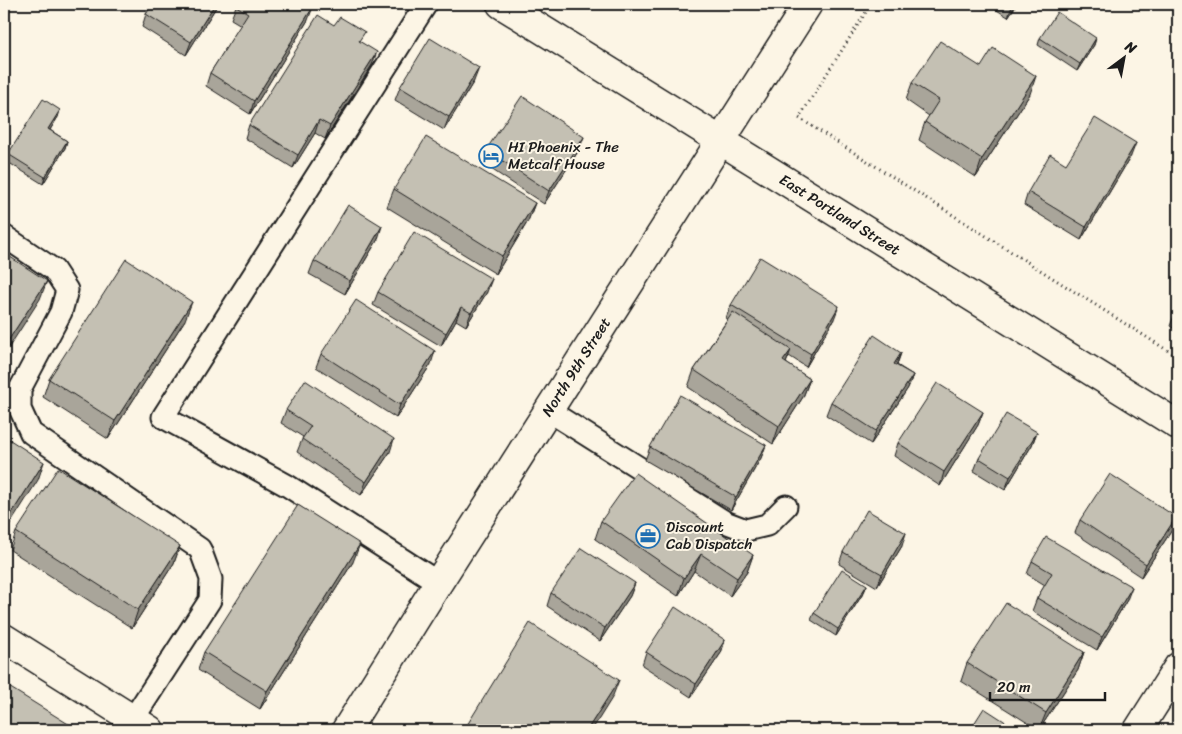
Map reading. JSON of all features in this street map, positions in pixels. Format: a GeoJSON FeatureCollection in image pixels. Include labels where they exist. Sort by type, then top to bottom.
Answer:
{"type":"FeatureCollection","features":[{"type":"Feature","properties":{"kind":"street","name":"East Portland Street"},"geometry":{"type":"LineString","coordinates":[[501,4],[1178,425]]}},
{"type":"Feature","properties":{"kind":"street","name":"North 9th Street"},"geometry":{"type":"LineString","coordinates":[[346,730],[808,4]]}},
{"type":"Feature","properties":{"kind":"street"},"geometry":{"type":"LineString","coordinates":[[4,638],[142,725]]}},
{"type":"Feature","properties":{"kind":"street"},"geometry":{"type":"LineString","coordinates":[[1138,730],[1178,667]]}},
{"type":"Feature","properties":{"kind":"lane"},"geometry":{"type":"LineString","coordinates":[[426,4],[163,417],[288,486],[439,582]]}},
{"type":"Feature","properties":{"kind":"lane"},"geometry":{"type":"LineString","coordinates":[[4,236],[54,270],[67,290],[62,312],[20,389],[20,409],[31,433],[200,549],[211,580],[210,600],[167,666],[142,725]]}},
{"type":"Feature","properties":{"kind":"lane"},"geometry":{"type":"LineString","coordinates":[[549,411],[725,522],[746,530],[760,527],[767,525],[786,506]]}},
{"type":"Feature","properties":{"kind":"path"},"geometry":{"type":"LineString","coordinates":[[871,4],[799,118],[1178,356]]}},
{"type":"Feature","properties":{"kind":"building"},"geometry":{"type":"Polygon","coordinates":[[[153,4],[215,4],[191,42],[146,14],[153,4]]]}},
{"type":"Feature","properties":{"kind":"building"},"geometry":{"type":"Polygon","coordinates":[[[237,4],[307,4],[313,7],[254,101],[210,73],[248,13],[236,6],[237,4]]]}},
{"type":"Feature","properties":{"kind":"building"},"geometry":{"type":"Polygon","coordinates":[[[1057,12],[1096,38],[1080,64],[1040,38],[1057,12]]]}},
{"type":"Feature","properties":{"kind":"building"},"geometry":{"type":"Polygon","coordinates":[[[318,15],[334,25],[340,17],[365,32],[359,41],[377,52],[330,126],[319,120],[298,155],[249,125],[318,15]]]}},
{"type":"Feature","properties":{"kind":"building"},"geometry":{"type":"Polygon","coordinates":[[[430,38],[479,68],[449,117],[400,87],[430,38]]]}},
{"type":"Feature","properties":{"kind":"building"},"geometry":{"type":"Polygon","coordinates":[[[940,41],[981,67],[993,48],[1036,76],[982,159],[925,122],[939,100],[912,83],[940,41]]]}},
{"type":"Feature","properties":{"kind":"building"},"geometry":{"type":"Polygon","coordinates":[[[522,96],[584,137],[549,191],[486,150],[522,96]]]}},
{"type":"Feature","properties":{"kind":"building"},"geometry":{"type":"Polygon","coordinates":[[[43,99],[60,110],[48,129],[67,141],[45,177],[8,154],[43,99]]]}},
{"type":"Feature","properties":{"kind":"building"},"geometry":{"type":"Polygon","coordinates":[[[1095,118],[1136,143],[1086,227],[1028,192],[1050,154],[1066,164],[1095,118]]]}},
{"type":"Feature","properties":{"kind":"building"},"geometry":{"type":"Polygon","coordinates":[[[426,137],[535,203],[502,256],[394,189],[426,137]]]}},
{"type":"Feature","properties":{"kind":"building"},"geometry":{"type":"Polygon","coordinates":[[[348,205],[382,226],[350,281],[314,261],[348,205]]]}},
{"type":"Feature","properties":{"kind":"building"},"geometry":{"type":"Polygon","coordinates":[[[414,232],[492,279],[471,313],[461,307],[446,333],[378,292],[414,232]]]}},
{"type":"Feature","properties":{"kind":"building"},"geometry":{"type":"Polygon","coordinates":[[[4,253],[47,281],[4,347],[4,253]]]}},
{"type":"Feature","properties":{"kind":"building"},"geometry":{"type":"Polygon","coordinates":[[[760,257],[839,306],[811,354],[731,305],[760,257]]]}},
{"type":"Feature","properties":{"kind":"building"},"geometry":{"type":"Polygon","coordinates":[[[126,259],[192,302],[115,421],[49,379],[126,259]]]}},
{"type":"Feature","properties":{"kind":"building"},"geometry":{"type":"Polygon","coordinates":[[[356,300],[435,351],[400,405],[321,354],[356,300]]]}},
{"type":"Feature","properties":{"kind":"building"},"geometry":{"type":"Polygon","coordinates":[[[733,312],[791,350],[783,361],[810,379],[779,426],[694,370],[733,312]]]}},
{"type":"Feature","properties":{"kind":"building"},"geometry":{"type":"Polygon","coordinates":[[[874,335],[901,353],[894,364],[913,375],[876,431],[831,402],[874,335]]]}},
{"type":"Feature","properties":{"kind":"building"},"geometry":{"type":"Polygon","coordinates":[[[305,380],[394,439],[366,482],[302,439],[311,426],[286,410],[305,380]]]}},
{"type":"Feature","properties":{"kind":"building"},"geometry":{"type":"Polygon","coordinates":[[[937,383],[983,412],[944,472],[898,443],[937,383]]]}},
{"type":"Feature","properties":{"kind":"building"},"geometry":{"type":"Polygon","coordinates":[[[680,395],[766,445],[736,497],[650,447],[680,395]]]}},
{"type":"Feature","properties":{"kind":"building"},"geometry":{"type":"Polygon","coordinates":[[[1006,414],[1037,432],[1010,477],[979,458],[1006,414]]]}},
{"type":"Feature","properties":{"kind":"building"},"geometry":{"type":"Polygon","coordinates":[[[4,436],[44,462],[5,524],[4,523],[4,436]]]}},
{"type":"Feature","properties":{"kind":"building"},"geometry":{"type":"Polygon","coordinates":[[[58,468],[180,546],[138,610],[16,532],[58,468]]]}},
{"type":"Feature","properties":{"kind":"building"},"geometry":{"type":"Polygon","coordinates":[[[635,473],[753,555],[737,578],[701,554],[684,578],[601,521],[635,473]]]}},
{"type":"Feature","properties":{"kind":"building"},"geometry":{"type":"Polygon","coordinates":[[[1110,474],[1176,517],[1146,564],[1080,520],[1110,474]]]}},
{"type":"Feature","properties":{"kind":"building"},"geometry":{"type":"Polygon","coordinates":[[[298,505],[360,544],[267,691],[204,652],[298,505]]]}},
{"type":"Feature","properties":{"kind":"building"},"geometry":{"type":"Polygon","coordinates":[[[867,510],[906,533],[882,574],[843,552],[867,510]]]}},
{"type":"Feature","properties":{"kind":"building"},"geometry":{"type":"Polygon","coordinates":[[[1046,537],[1132,587],[1102,637],[1037,598],[1052,573],[1032,561],[1046,537]]]}},
{"type":"Feature","properties":{"kind":"building"},"geometry":{"type":"Polygon","coordinates":[[[581,548],[635,583],[605,628],[551,593],[581,548]]]}},
{"type":"Feature","properties":{"kind":"building"},"geometry":{"type":"Polygon","coordinates":[[[842,569],[867,585],[838,629],[814,613],[842,569]]]}},
{"type":"Feature","properties":{"kind":"building"},"geometry":{"type":"Polygon","coordinates":[[[1006,603],[1084,652],[1046,713],[967,663],[1006,603]]]}},
{"type":"Feature","properties":{"kind":"building"},"geometry":{"type":"Polygon","coordinates":[[[675,607],[725,640],[696,684],[646,652],[675,607]]]}},
{"type":"Feature","properties":{"kind":"building"},"geometry":{"type":"Polygon","coordinates":[[[530,623],[619,680],[587,730],[579,728],[578,730],[464,730],[530,623]]]}},
{"type":"Feature","properties":{"kind":"building"},"geometry":{"type":"Polygon","coordinates":[[[4,684],[78,730],[4,730],[4,684]]]}},
{"type":"Feature","properties":{"kind":"building"},"geometry":{"type":"Polygon","coordinates":[[[984,708],[1018,730],[970,730],[984,708]]]}},
{"type":"Feature","properties":{"kind":"place","name":"HI Phoenix - The Metcalf House"},"geometry":{"type":"Point","coordinates":[491,156]}},
{"type":"Feature","properties":{"kind":"place","name":"Discount Cab Dispatch"},"geometry":{"type":"Point","coordinates":[648,536]}}]}
